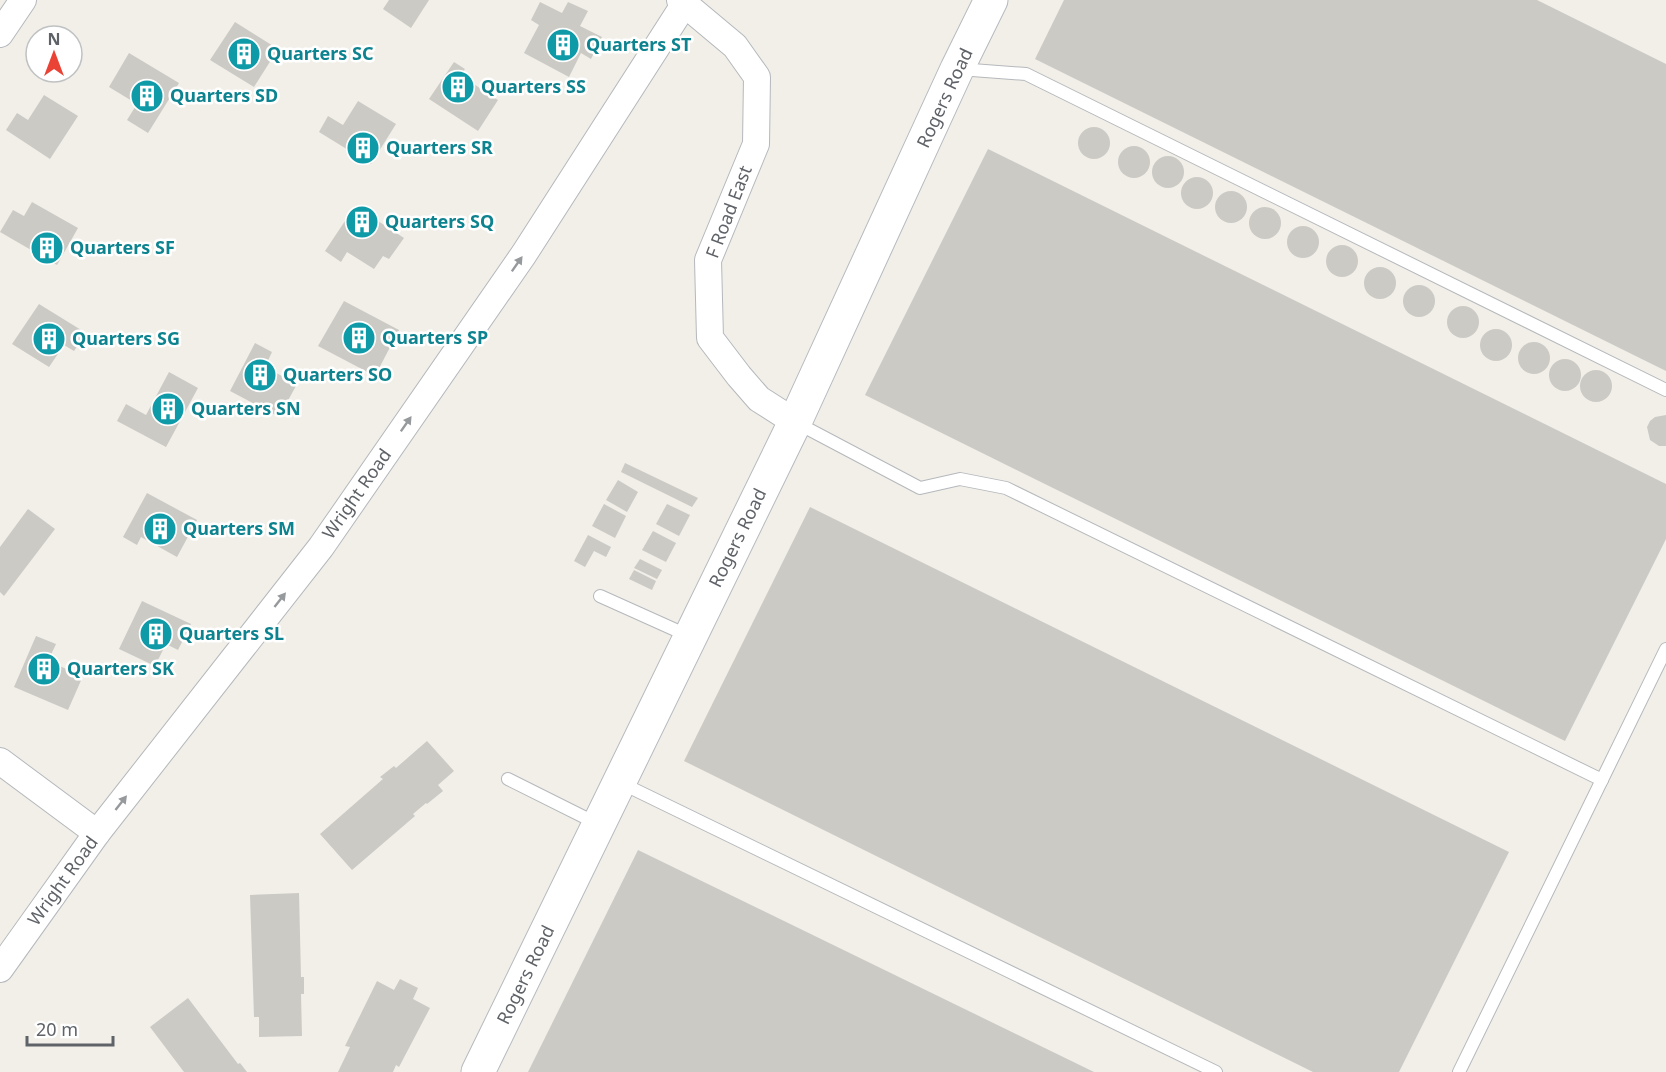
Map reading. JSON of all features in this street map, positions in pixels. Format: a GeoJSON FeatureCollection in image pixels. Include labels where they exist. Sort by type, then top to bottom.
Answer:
{"type":"FeatureCollection","features":[{"type":"Feature","properties":{"kind":"street"},"geometry":{"type":"LineString","coordinates":[[0,34],[23,0]]}},
{"type":"Feature","properties":{"kind":"street","name":"Rogers Road"},"geometry":{"type":"LineString","coordinates":[[478,1072],[795,422],[957,69],[992,0]]}},
{"type":"Feature","properties":{"kind":"street","name":"F Road East"},"geometry":{"type":"LineString","coordinates":[[684,1],[735,46],[757,77],[756,144],[708,260],[710,338],[759,399],[795,422]]}},
{"type":"Feature","properties":{"kind":"street","name":"Wright Road"},"geometry":{"type":"LineString","coordinates":[[0,969],[98,833],[321,547],[524,254],[684,1]]}},
{"type":"Feature","properties":{"kind":"street"},"geometry":{"type":"LineString","coordinates":[[0,761],[98,833]]}},
{"type":"Feature","properties":{"kind":"lane"},"geometry":{"type":"LineString","coordinates":[[957,69],[1026,74],[1666,390]]}},
{"type":"Feature","properties":{"kind":"lane"},"geometry":{"type":"LineString","coordinates":[[795,422],[920,488],[960,479],[1006,488],[1602,780]]}},
{"type":"Feature","properties":{"kind":"lane"},"geometry":{"type":"LineString","coordinates":[[600,596],[690,636]]}},
{"type":"Feature","properties":{"kind":"lane"},"geometry":{"type":"LineString","coordinates":[[1459,1072],[1666,649]]}},
{"type":"Feature","properties":{"kind":"lane"},"geometry":{"type":"LineString","coordinates":[[508,779],[599,825]]}},
{"type":"Feature","properties":{"kind":"lane"},"geometry":{"type":"LineString","coordinates":[[620,782],[1216,1072]]}},
{"type":"Feature","properties":{"kind":"building"},"geometry":{"type":"Polygon","coordinates":[[[389,0],[429,0],[411,28],[383,9],[389,0]]]}},
{"type":"Feature","properties":{"kind":"building"},"geometry":{"type":"Polygon","coordinates":[[[1064,0],[1537,0],[1666,64],[1666,371],[1035,59],[1064,0]]]}},
{"type":"Feature","properties":{"kind":"building","name":"Quarters ST"},"geometry":{"type":"Polygon","coordinates":[[[540,2],[562,13],[568,2],[588,11],[580,26],[602,37],[591,59],[581,53],[569,77],[524,53],[539,25],[531,20],[540,2]]]}},
{"type":"Feature","properties":{"kind":"building","name":"Quarters SC"},"geometry":{"type":"Polygon","coordinates":[[[235,22],[278,49],[254,87],[210,60],[235,22]]]}},
{"type":"Feature","properties":{"kind":"building","name":"Quarters SD"},"geometry":{"type":"Polygon","coordinates":[[[129,53],[179,83],[148,133],[127,120],[137,104],[109,87],[129,53]]]}},
{"type":"Feature","properties":{"kind":"building","name":"Quarters SS"},"geometry":{"type":"Polygon","coordinates":[[[454,62],[465,69],[460,75],[498,100],[478,131],[429,99],[454,62]]]}},
{"type":"Feature","properties":{"kind":"building"},"geometry":{"type":"Polygon","coordinates":[[[44,95],[78,116],[50,159],[6,130],[17,113],[28,120],[44,95]]]}},
{"type":"Feature","properties":{"kind":"building","name":"Quarters SR"},"geometry":{"type":"Polygon","coordinates":[[[358,101],[396,124],[371,164],[319,132],[328,116],[343,125],[358,101]]]}},
{"type":"Feature","properties":{"kind":"building"},"geometry":{"type":"Polygon","coordinates":[[[1094,127],[1105,132],[1110,143],[1105,154],[1094,159],[1083,154],[1078,143],[1083,132],[1094,127]]]}},
{"type":"Feature","properties":{"kind":"building"},"geometry":{"type":"Polygon","coordinates":[[[1134,146],[1145,151],[1150,162],[1145,173],[1134,178],[1123,173],[1118,162],[1123,151],[1134,146]]]}},
{"type":"Feature","properties":{"kind":"building"},"geometry":{"type":"Polygon","coordinates":[[[988,149],[1666,484],[1666,539],[1565,741],[865,395],[988,149]]]}},
{"type":"Feature","properties":{"kind":"building"},"geometry":{"type":"Polygon","coordinates":[[[1168,156],[1179,161],[1184,172],[1179,183],[1168,188],[1157,183],[1152,172],[1157,161],[1168,156]]]}},
{"type":"Feature","properties":{"kind":"building"},"geometry":{"type":"Polygon","coordinates":[[[1197,177],[1208,182],[1213,193],[1208,204],[1197,209],[1186,204],[1181,193],[1186,182],[1197,177]]]}},
{"type":"Feature","properties":{"kind":"building"},"geometry":{"type":"Polygon","coordinates":[[[1231,191],[1242,196],[1247,207],[1242,218],[1231,223],[1220,218],[1215,207],[1220,196],[1231,191]]]}},
{"type":"Feature","properties":{"kind":"building","name":"Quarters SF"},"geometry":{"type":"Polygon","coordinates":[[[32,202],[78,228],[57,265],[0,232],[13,210],[24,216],[32,202]]]}},
{"type":"Feature","properties":{"kind":"building","name":"Quarters SQ"},"geometry":{"type":"Polygon","coordinates":[[[355,206],[404,238],[389,259],[383,256],[374,269],[347,252],[341,262],[325,251],[355,206]]]}},
{"type":"Feature","properties":{"kind":"building"},"geometry":{"type":"Polygon","coordinates":[[[1265,207],[1276,212],[1281,223],[1276,234],[1265,239],[1254,234],[1249,223],[1254,212],[1265,207]]]}},
{"type":"Feature","properties":{"kind":"building"},"geometry":{"type":"Polygon","coordinates":[[[1303,226],[1314,231],[1319,242],[1314,253],[1303,258],[1292,253],[1287,242],[1292,231],[1303,226]]]}},
{"type":"Feature","properties":{"kind":"building"},"geometry":{"type":"Polygon","coordinates":[[[1342,245],[1353,250],[1358,261],[1353,272],[1342,277],[1331,272],[1326,261],[1331,250],[1342,245]]]}},
{"type":"Feature","properties":{"kind":"building"},"geometry":{"type":"Polygon","coordinates":[[[1380,267],[1391,272],[1396,283],[1391,294],[1380,299],[1369,294],[1364,283],[1369,272],[1380,267]]]}},
{"type":"Feature","properties":{"kind":"building"},"geometry":{"type":"Polygon","coordinates":[[[1419,285],[1430,290],[1435,301],[1430,312],[1419,317],[1408,312],[1403,301],[1408,290],[1419,285]]]}},
{"type":"Feature","properties":{"kind":"building","name":"Quarters SP"},"geometry":{"type":"Polygon","coordinates":[[[344,301],[399,330],[375,376],[318,346],[344,301]]]}},
{"type":"Feature","properties":{"kind":"building","name":"Quarters SG"},"geometry":{"type":"Polygon","coordinates":[[[39,304],[86,333],[74,351],[64,345],[49,367],[12,344],[39,304]]]}},
{"type":"Feature","properties":{"kind":"building"},"geometry":{"type":"Polygon","coordinates":[[[1463,306],[1474,311],[1479,322],[1474,333],[1463,338],[1452,333],[1447,322],[1452,311],[1463,306]]]}},
{"type":"Feature","properties":{"kind":"building"},"geometry":{"type":"Polygon","coordinates":[[[1496,329],[1507,334],[1512,345],[1507,356],[1496,361],[1485,356],[1480,345],[1485,334],[1496,329]]]}},
{"type":"Feature","properties":{"kind":"building"},"geometry":{"type":"Polygon","coordinates":[[[1534,342],[1545,347],[1550,358],[1545,369],[1534,374],[1523,369],[1518,358],[1523,347],[1534,342]]]}},
{"type":"Feature","properties":{"kind":"building","name":"Quarters SO"},"geometry":{"type":"Polygon","coordinates":[[[255,343],[272,352],[265,367],[297,384],[279,417],[230,391],[255,343]]]}},
{"type":"Feature","properties":{"kind":"building"},"geometry":{"type":"Polygon","coordinates":[[[1565,359],[1576,364],[1581,375],[1576,386],[1565,391],[1554,386],[1549,375],[1554,364],[1565,359]]]}},
{"type":"Feature","properties":{"kind":"building"},"geometry":{"type":"Polygon","coordinates":[[[1596,370],[1607,375],[1612,386],[1607,397],[1596,402],[1585,397],[1580,386],[1585,375],[1596,370]]]}},
{"type":"Feature","properties":{"kind":"building","name":"Quarters SN"},"geometry":{"type":"Polygon","coordinates":[[[169,372],[198,388],[166,447],[117,421],[126,404],[146,415],[169,372]]]}},
{"type":"Feature","properties":{"kind":"building"},"geometry":{"type":"Polygon","coordinates":[[[1666,415],[1666,446],[1659,446],[1650,440],[1647,427],[1655,417],[1666,415]]]}},
{"type":"Feature","properties":{"kind":"building"},"geometry":{"type":"Polygon","coordinates":[[[625,463],[698,498],[692,507],[621,472],[625,463]]]}},
{"type":"Feature","properties":{"kind":"building"},"geometry":{"type":"Polygon","coordinates":[[[618,480],[638,492],[627,512],[606,500],[618,480]]]}},
{"type":"Feature","properties":{"kind":"building","name":"Quarters SM"},"geometry":{"type":"Polygon","coordinates":[[[147,493],[197,520],[177,557],[141,537],[137,545],[123,537],[147,493]]]}},
{"type":"Feature","properties":{"kind":"building"},"geometry":{"type":"Polygon","coordinates":[[[604,504],[626,516],[615,538],[592,526],[604,504]]]}},
{"type":"Feature","properties":{"kind":"building"},"geometry":{"type":"Polygon","coordinates":[[[667,504],[690,515],[679,536],[656,524],[667,504]]]}},
{"type":"Feature","properties":{"kind":"building"},"geometry":{"type":"Polygon","coordinates":[[[810,507],[1509,852],[1399,1072],[1313,1072],[684,761],[810,507]]]}},
{"type":"Feature","properties":{"kind":"building"},"geometry":{"type":"Polygon","coordinates":[[[28,509],[55,529],[4,596],[0,592],[0,547],[28,509]]]}},
{"type":"Feature","properties":{"kind":"building"},"geometry":{"type":"Polygon","coordinates":[[[653,531],[676,543],[666,562],[642,550],[653,531]]]}},
{"type":"Feature","properties":{"kind":"building"},"geometry":{"type":"Polygon","coordinates":[[[588,535],[611,547],[606,557],[594,551],[585,567],[574,561],[588,535]]]}},
{"type":"Feature","properties":{"kind":"building"},"geometry":{"type":"Polygon","coordinates":[[[640,559],[662,570],[657,579],[634,568],[640,559]]]}},
{"type":"Feature","properties":{"kind":"building"},"geometry":{"type":"Polygon","coordinates":[[[634,570],[656,581],[652,590],[629,579],[634,570]]]}},
{"type":"Feature","properties":{"kind":"building","name":"Quarters SL"},"geometry":{"type":"Polygon","coordinates":[[[142,601],[191,624],[178,650],[166,644],[155,666],[119,649],[142,601]]]}},
{"type":"Feature","properties":{"kind":"building","name":"Quarters SK"},"geometry":{"type":"Polygon","coordinates":[[[36,636],[56,644],[48,661],[83,676],[68,710],[14,687],[36,636]]]}},
{"type":"Feature","properties":{"kind":"building"},"geometry":{"type":"Polygon","coordinates":[[[427,741],[454,771],[438,785],[443,791],[413,814],[415,816],[352,870],[320,834],[383,779],[380,777],[394,766],[396,768],[427,741]]]}},
{"type":"Feature","properties":{"kind":"building"},"geometry":{"type":"Polygon","coordinates":[[[638,850],[1094,1072],[528,1072],[638,850]]]}},
{"type":"Feature","properties":{"kind":"building"},"geometry":{"type":"Polygon","coordinates":[[[299,893],[301,977],[304,977],[304,994],[301,994],[302,1036],[259,1037],[259,1017],[254,1017],[250,895],[299,893]]]}},
{"type":"Feature","properties":{"kind":"building"},"geometry":{"type":"Polygon","coordinates":[[[400,979],[418,988],[413,999],[430,1008],[399,1067],[396,1065],[393,1072],[338,1072],[350,1047],[345,1046],[377,981],[394,990],[400,979]]]}},
{"type":"Feature","properties":{"kind":"building"},"geometry":{"type":"Polygon","coordinates":[[[188,998],[238,1064],[240,1063],[247,1072],[184,1072],[150,1027],[188,998]]]}},
{"type":"Feature","properties":{"kind":"place","name":"Quarters ST"},"geometry":{"type":"Point","coordinates":[563,45]}},
{"type":"Feature","properties":{"kind":"place","name":"Quarters SC"},"geometry":{"type":"Point","coordinates":[244,54]}},
{"type":"Feature","properties":{"kind":"place","name":"Quarters SS"},"geometry":{"type":"Point","coordinates":[458,87]}},
{"type":"Feature","properties":{"kind":"place","name":"Quarters SD"},"geometry":{"type":"Point","coordinates":[147,96]}},
{"type":"Feature","properties":{"kind":"place","name":"Quarters SR"},"geometry":{"type":"Point","coordinates":[363,148]}},
{"type":"Feature","properties":{"kind":"place","name":"Quarters SQ"},"geometry":{"type":"Point","coordinates":[362,222]}},
{"type":"Feature","properties":{"kind":"place","name":"Quarters SF"},"geometry":{"type":"Point","coordinates":[47,248]}},
{"type":"Feature","properties":{"kind":"place","name":"Quarters SP"},"geometry":{"type":"Point","coordinates":[359,338]}},
{"type":"Feature","properties":{"kind":"place","name":"Quarters SG"},"geometry":{"type":"Point","coordinates":[49,339]}},
{"type":"Feature","properties":{"kind":"place","name":"Quarters SO"},"geometry":{"type":"Point","coordinates":[260,375]}},
{"type":"Feature","properties":{"kind":"place","name":"Quarters SN"},"geometry":{"type":"Point","coordinates":[168,409]}},
{"type":"Feature","properties":{"kind":"place","name":"Quarters SM"},"geometry":{"type":"Point","coordinates":[160,529]}},
{"type":"Feature","properties":{"kind":"place","name":"Quarters SL"},"geometry":{"type":"Point","coordinates":[156,634]}},
{"type":"Feature","properties":{"kind":"place","name":"Quarters SK"},"geometry":{"type":"Point","coordinates":[44,669]}}]}
